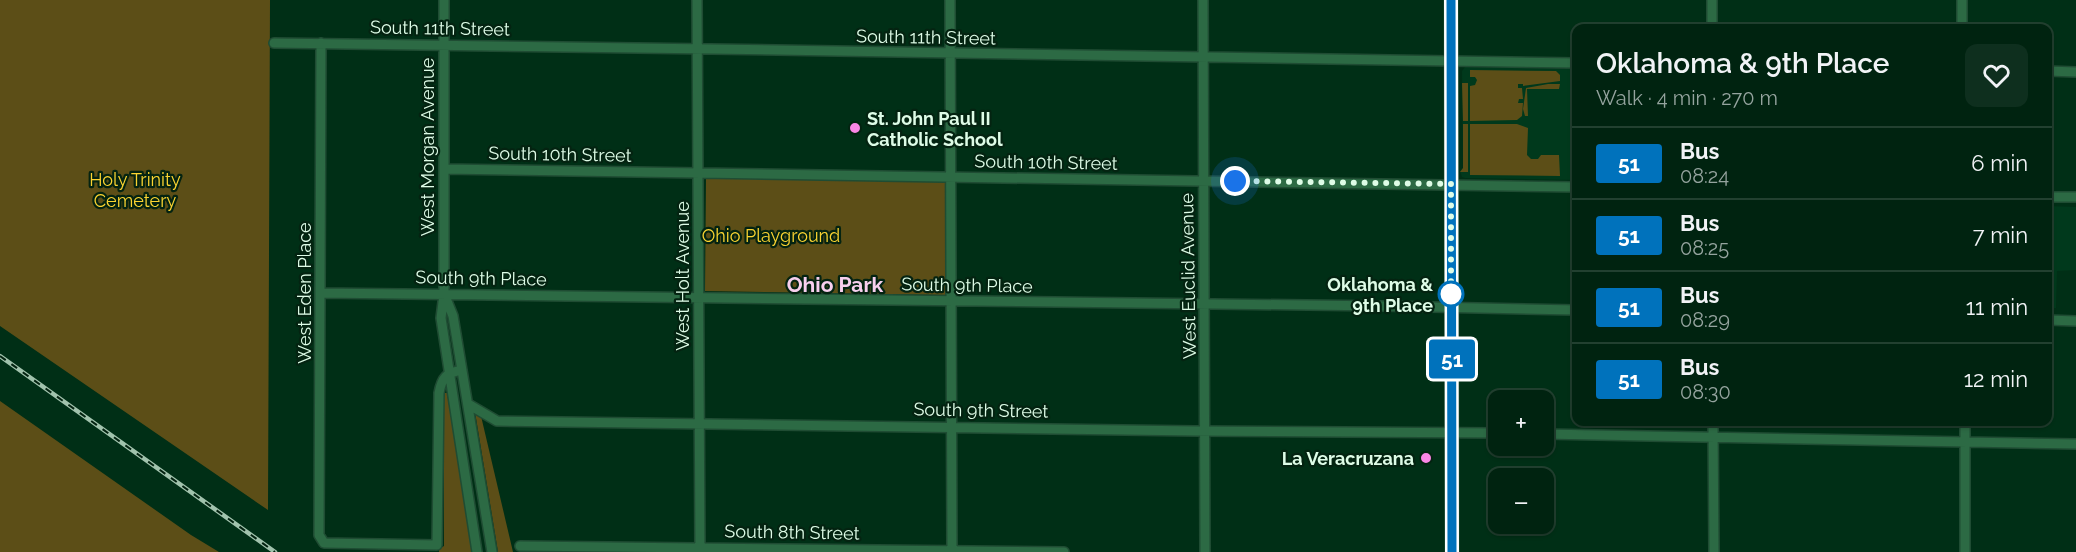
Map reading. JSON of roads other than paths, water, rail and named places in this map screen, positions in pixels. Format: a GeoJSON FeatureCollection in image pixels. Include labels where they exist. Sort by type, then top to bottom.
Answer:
{"type":"FeatureCollection","features":[{"type":"Feature","properties":{"kind":"main road"},"geometry":{"type":"LineString","coordinates":[[1451,0],[1452,552]]}},
{"type":"Feature","properties":{"kind":"street","name":"West Morgan Avenue"},"geometry":{"type":"LineString","coordinates":[[444,0],[444,294],[441,318],[477,552]]}},
{"type":"Feature","properties":{"kind":"street","name":"West Holt Avenue"},"geometry":{"type":"LineString","coordinates":[[697,0],[700,549]]}},
{"type":"Feature","properties":{"kind":"street"},"geometry":{"type":"LineString","coordinates":[[950,0],[952,551]]}},
{"type":"Feature","properties":{"kind":"street","name":"West Euclid Avenue"},"geometry":{"type":"LineString","coordinates":[[1203,0],[1205,552]]}},
{"type":"Feature","properties":{"kind":"street"},"geometry":{"type":"LineString","coordinates":[[1712,0],[1712,24]]}},
{"type":"Feature","properties":{"kind":"street"},"geometry":{"type":"LineString","coordinates":[[1962,0],[1962,24]]}},
{"type":"Feature","properties":{"kind":"street","name":"South 11th Street"},"geometry":{"type":"LineString","coordinates":[[274,43],[1383,58],[1572,63]]}},
{"type":"Feature","properties":{"kind":"street","name":"West Eden Place"},"geometry":{"type":"LineString","coordinates":[[321,44],[319,535],[322,542],[327,544],[437,544],[439,393],[442,379],[449,372]]}},
{"type":"Feature","properties":{"kind":"street"},"geometry":{"type":"LineString","coordinates":[[2052,71],[2076,72]]}},
{"type":"Feature","properties":{"kind":"street","name":"South 10th Street"},"geometry":{"type":"LineString","coordinates":[[444,169],[1572,187]]}},
{"type":"Feature","properties":{"kind":"street"},"geometry":{"type":"LineString","coordinates":[[2052,196],[2076,197]]}},
{"type":"Feature","properties":{"kind":"street","name":"South 9th Place"},"geometry":{"type":"LineString","coordinates":[[320,293],[1572,310]]}},
{"type":"Feature","properties":{"kind":"street","name":"West Morgan Avenue"},"geometry":{"type":"LineString","coordinates":[[444,294],[453,316],[492,552]]}},
{"type":"Feature","properties":{"kind":"street"},"geometry":{"type":"LineString","coordinates":[[2052,320],[2076,321]]}},
{"type":"Feature","properties":{"kind":"street"},"geometry":{"type":"LineString","coordinates":[[449,372],[462,370]]}},
{"type":"Feature","properties":{"kind":"street","name":"South 9th Street"},"geometry":{"type":"LineString","coordinates":[[468,404],[497,421],[1488,433]]}},
{"type":"Feature","properties":{"kind":"street"},"geometry":{"type":"LineString","coordinates":[[1713,426],[1714,552]]}},
{"type":"Feature","properties":{"kind":"street"},"geometry":{"type":"LineString","coordinates":[[1965,426],[1965,552]]}},
{"type":"Feature","properties":{"kind":"street"},"geometry":{"type":"LineString","coordinates":[[1554,434],[2076,444]]}},
{"type":"Feature","properties":{"kind":"street","name":"South 8th Street"},"geometry":{"type":"LineString","coordinates":[[520,546],[1064,552]]}},
{"type":"Feature","properties":{"kind":"railway"},"geometry":{"type":"LineString","coordinates":[[0,356],[275,552]]}},
{"type":"Feature","properties":{"kind":"place","name":"St. John Paul II Catholic School"},"geometry":{"type":"Point","coordinates":[855,128]}},
{"type":"Feature","properties":{"kind":"place","name":"Oklahoma & 9th Place"},"geometry":{"type":"Point","coordinates":[1451,294]}},
{"type":"Feature","properties":{"kind":"place","name":"La Veracruzana"},"geometry":{"type":"Point","coordinates":[1426,458]}},
{"type":"Feature","properties":{"kind":"district","name":"Ohio Park"},"geometry":{"type":"Point","coordinates":[835,284]}},
{"type":"Feature","properties":{"kind":"park label","name":"Holy Trinity Cemetery"},"geometry":{"type":"Point","coordinates":[135,189]}},
{"type":"Feature","properties":{"kind":"park label","name":"Ohio Playground"},"geometry":{"type":"Point","coordinates":[771,235]}}]}
